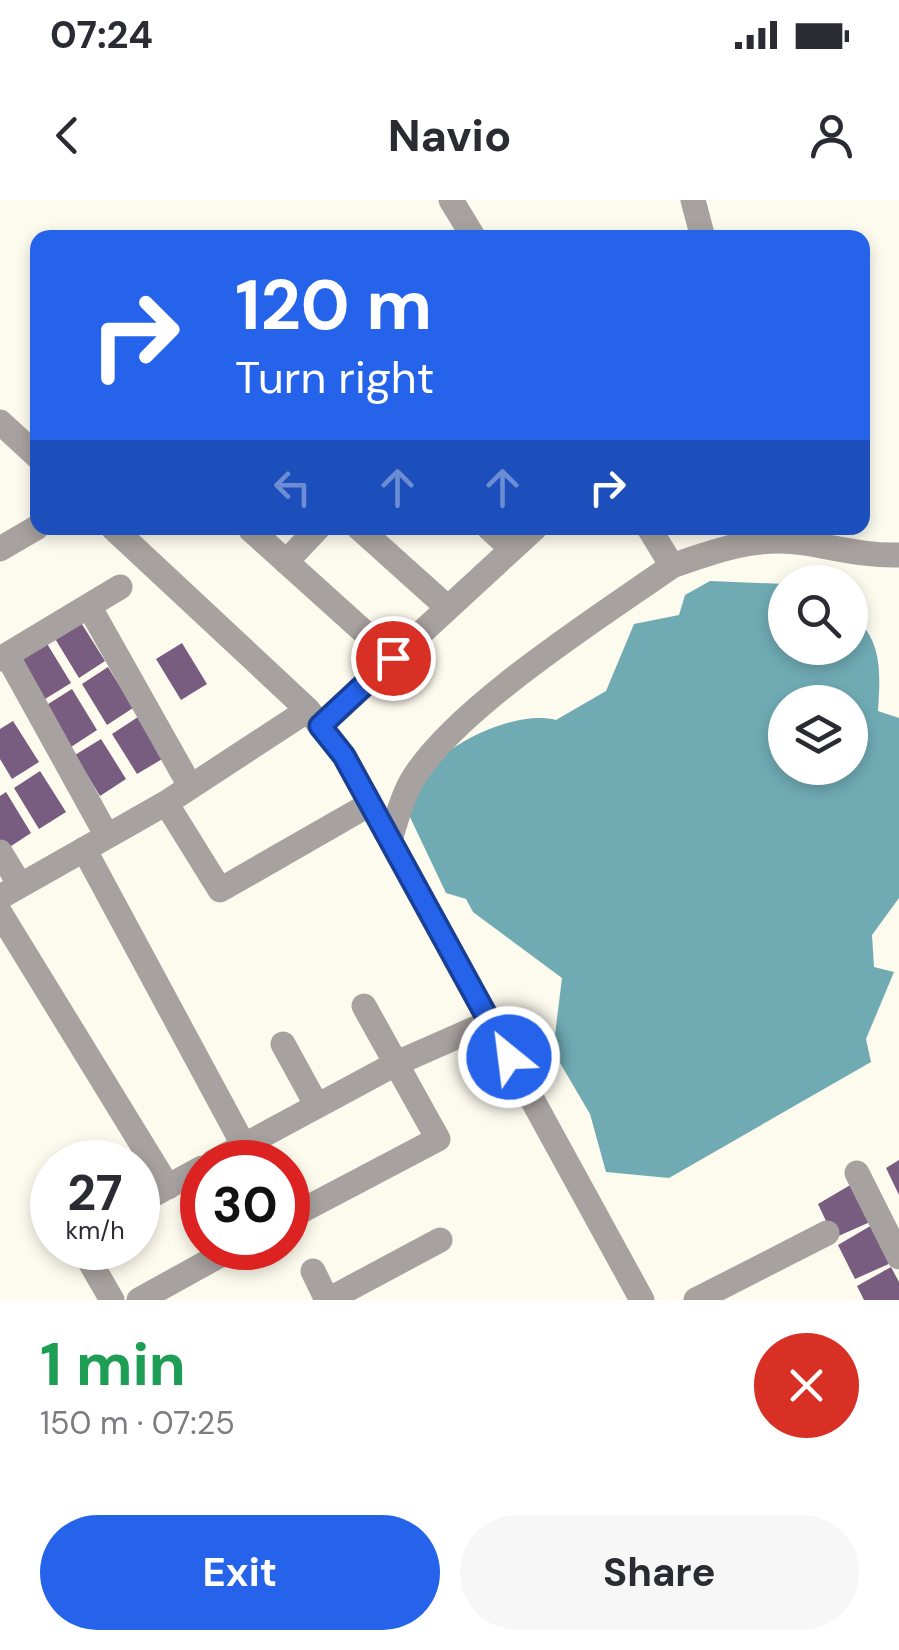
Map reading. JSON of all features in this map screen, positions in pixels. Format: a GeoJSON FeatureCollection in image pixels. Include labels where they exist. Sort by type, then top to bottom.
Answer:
{"type":"FeatureCollection","features":[{"type":"Feature","properties":{"kind":"street"},"geometry":{"type":"LineString","coordinates":[[451,200],[469,230]]}},
{"type":"Feature","properties":{"kind":"street"},"geometry":{"type":"LineString","coordinates":[[692,200],[700,230]]}},
{"type":"Feature","properties":{"kind":"street"},"geometry":{"type":"LineString","coordinates":[[0,422],[30,450]]}},
{"type":"Feature","properties":{"kind":"street"},"geometry":{"type":"LineString","coordinates":[[0,549],[30,532]]}},
{"type":"Feature","properties":{"kind":"street"},"geometry":{"type":"LineString","coordinates":[[120,535],[314,718],[344,756],[642,1300]]}},
{"type":"Feature","properties":{"kind":"street"},"geometry":{"type":"LineString","coordinates":[[256,535],[393,658]]}},
{"type":"Feature","properties":{"kind":"street"},"geometry":{"type":"LineString","coordinates":[[286,562],[311,535]]}},
{"type":"Feature","properties":{"kind":"street"},"geometry":{"type":"LineString","coordinates":[[367,535],[448,608]]}},
{"type":"Feature","properties":{"kind":"street"},"geometry":{"type":"LineString","coordinates":[[497,535],[512,549]]}},
{"type":"Feature","properties":{"kind":"street"},"geometry":{"type":"LineString","coordinates":[[0,852],[10,891],[166,803],[190,784],[314,718],[393,658],[528,535]]}},
{"type":"Feature","properties":{"kind":"street"},"geometry":{"type":"LineString","coordinates":[[653,535],[672,566]]}},
{"type":"Feature","properties":{"kind":"street"},"geometry":{"type":"LineString","coordinates":[[390,840],[411,782],[474,715],[540,659],[672,566],[776,535],[864,556],[899,555]]}},
{"type":"Feature","properties":{"kind":"street"},"geometry":{"type":"LineString","coordinates":[[107,836],[4,657],[120,587]]}},
{"type":"Feature","properties":{"kind":"street"},"geometry":{"type":"LineString","coordinates":[[90,608],[190,784]]}},
{"type":"Feature","properties":{"kind":"street"},"geometry":{"type":"LineString","coordinates":[[166,803],[220,890],[370,804]]}},
{"type":"Feature","properties":{"kind":"street"},"geometry":{"type":"LineString","coordinates":[[84,850],[241,1140]]}},
{"type":"Feature","properties":{"kind":"street"},"geometry":{"type":"LineString","coordinates":[[0,913],[168,1187]]}},
{"type":"Feature","properties":{"kind":"street"},"geometry":{"type":"LineString","coordinates":[[310,1207],[438,1140],[364,1006]]}},
{"type":"Feature","properties":{"kind":"street"},"geometry":{"type":"LineString","coordinates":[[255,1140],[397,1063],[490,1022]]}},
{"type":"Feature","properties":{"kind":"street"},"geometry":{"type":"LineString","coordinates":[[283,1044],[317,1106]]}},
{"type":"Feature","properties":{"kind":"street"},"geometry":{"type":"LineString","coordinates":[[857,1173],[899,1257]]}},
{"type":"Feature","properties":{"kind":"street"},"geometry":{"type":"LineString","coordinates":[[160,1191],[180,1180]]}},
{"type":"Feature","properties":{"kind":"street"},"geometry":{"type":"LineString","coordinates":[[706,1298],[827,1233]]}},
{"type":"Feature","properties":{"kind":"street"},"geometry":{"type":"LineString","coordinates":[[314,1271],[328,1300],[440,1240]]}},
{"type":"Feature","properties":{"kind":"street"},"geometry":{"type":"LineString","coordinates":[[95,1270],[112,1300]]}},
{"type":"Feature","properties":{"kind":"street"},"geometry":{"type":"LineString","coordinates":[[139,1300],[194,1270]]}},
{"type":"Feature","properties":{"kind":"water"},"geometry":{"type":"Polygon","coordinates":[[[710,581],[768,583],[768,665],[868,665],[869,634],[878,658],[878,711],[899,718],[899,898],[872,935],[874,967],[894,972],[866,1039],[871,1062],[669,1178],[606,1172],[590,1114],[553,1051],[562,978],[473,912],[466,899],[446,893],[408,813],[416,783],[442,756],[500,725],[539,718],[556,720],[606,691],[634,624],[679,615],[685,595],[710,581]]]}},
{"type":"Feature","properties":{"kind":"building"},"geometry":{"type":"Polygon","coordinates":[[[80,621],[105,661],[79,678],[54,637],[80,621]]]}},
{"type":"Feature","properties":{"kind":"building"},"geometry":{"type":"Polygon","coordinates":[[[46,642],[71,683],[45,699],[19,659],[46,642]]]}},
{"type":"Feature","properties":{"kind":"building"},"geometry":{"type":"Polygon","coordinates":[[[182,643],[207,684],[181,700],[156,659],[182,643]]]}},
{"type":"Feature","properties":{"kind":"building"},"geometry":{"type":"Polygon","coordinates":[[[108,667],[133,708],[107,725],[82,684],[108,667]]]}},
{"type":"Feature","properties":{"kind":"building"},"geometry":{"type":"Polygon","coordinates":[[[72,689],[97,730],[71,747],[45,706],[72,689]]]}},
{"type":"Feature","properties":{"kind":"building"},"geometry":{"type":"Polygon","coordinates":[[[138,717],[164,758],[137,774],[112,734],[138,717]]]}},
{"type":"Feature","properties":{"kind":"building"},"geometry":{"type":"Polygon","coordinates":[[[13,721],[39,762],[12,779],[0,759],[0,729],[13,721]]]}},
{"type":"Feature","properties":{"kind":"building"},"geometry":{"type":"Polygon","coordinates":[[[101,739],[126,779],[100,796],[75,755],[101,739]]]}},
{"type":"Feature","properties":{"kind":"building"},"geometry":{"type":"Polygon","coordinates":[[[40,771],[66,812],[39,829],[14,788],[40,771]]]}},
{"type":"Feature","properties":{"kind":"building"},"geometry":{"type":"Polygon","coordinates":[[[6,792],[31,833],[5,850],[0,841],[0,796],[6,792]]]}},
{"type":"Feature","properties":{"kind":"building"},"geometry":{"type":"Polygon","coordinates":[[[899,1160],[899,1195],[886,1168],[899,1160]]]}},
{"type":"Feature","properties":{"kind":"building"},"geometry":{"type":"Polygon","coordinates":[[[852,1184],[870,1222],[834,1238],[818,1204],[852,1184]]]}},
{"type":"Feature","properties":{"kind":"building"},"geometry":{"type":"Polygon","coordinates":[[[872,1225],[891,1263],[855,1279],[838,1245],[872,1225]]]}},
{"type":"Feature","properties":{"kind":"building"},"geometry":{"type":"Polygon","coordinates":[[[891,1267],[899,1282],[899,1300],[864,1300],[857,1286],[891,1267]]]}},
{"type":"Feature","properties":{"kind":"route"},"geometry":{"type":"LineString","coordinates":[[393,658],[320,726],[344,756],[509,1057]]}}]}
